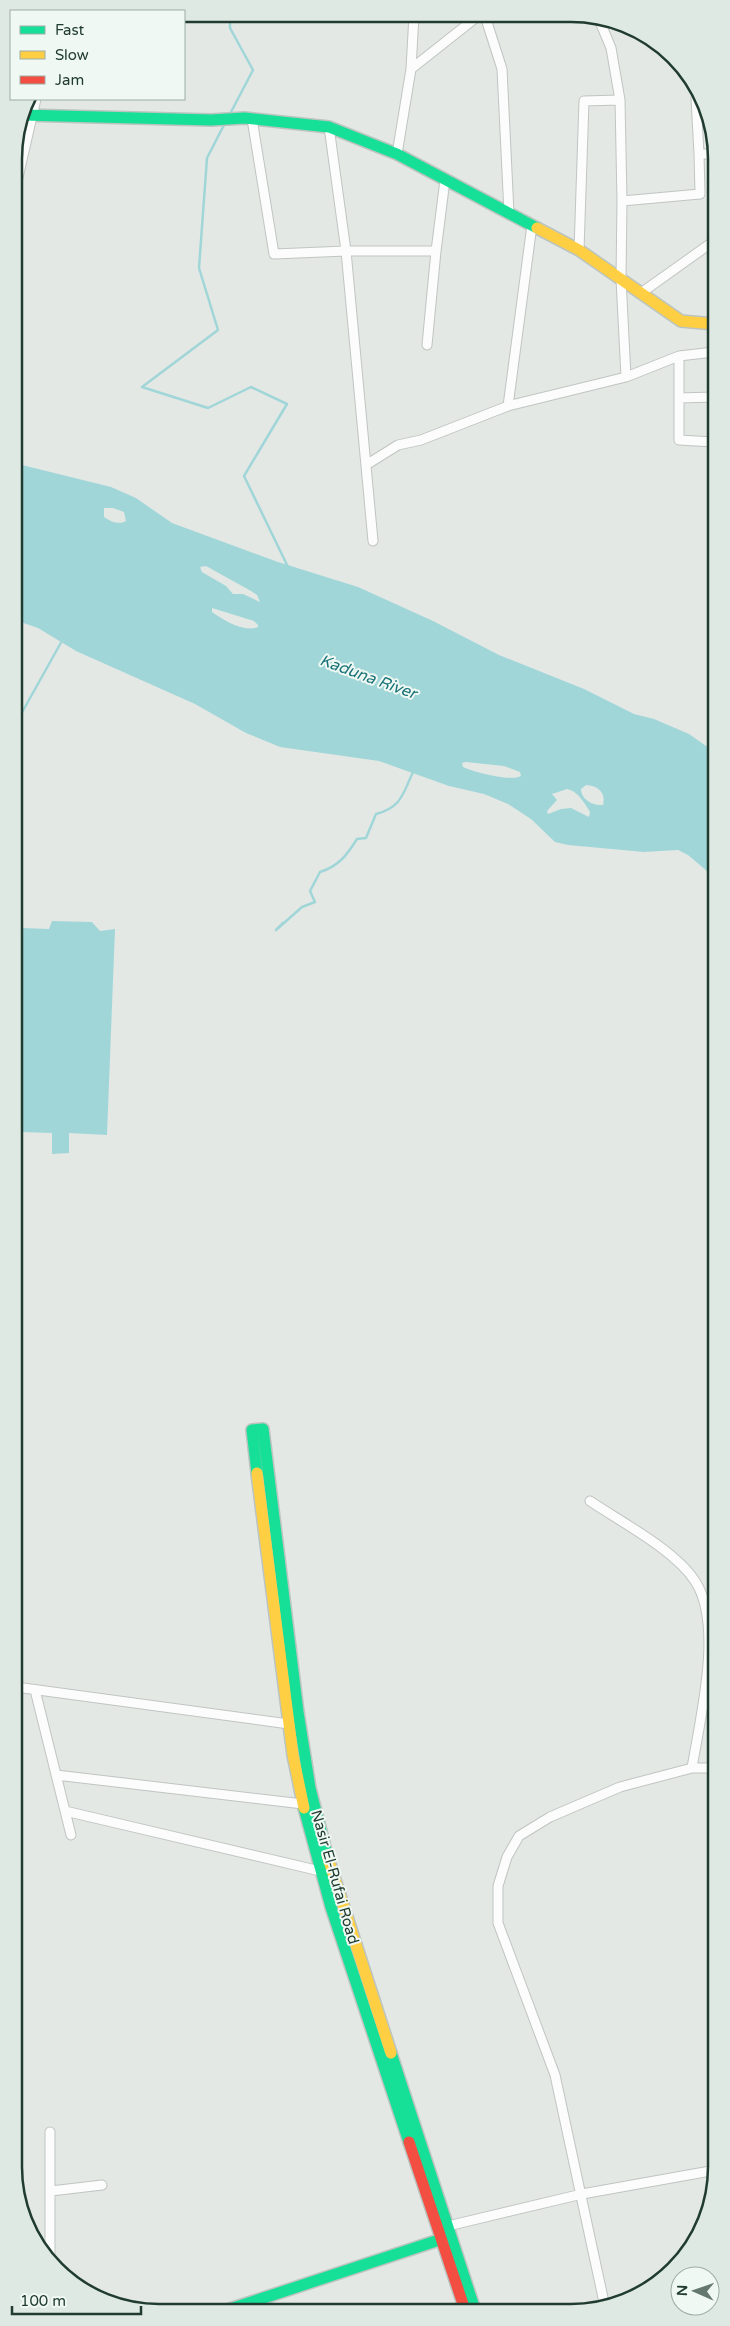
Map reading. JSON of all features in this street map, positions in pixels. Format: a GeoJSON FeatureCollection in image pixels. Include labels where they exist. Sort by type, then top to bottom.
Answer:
{"type":"FeatureCollection","features":[{"type":"Feature","properties":{"kind":"main road"},"geometry":{"type":"LineString","coordinates":[[30,116],[211,120],[249,119],[329,127],[397,154],[578,250],[681,321],[708,323]]}},
{"type":"Feature","properties":{"kind":"main road"},"geometry":{"type":"LineString","coordinates":[[263,1429],[252,1430],[277,1582]]}},
{"type":"Feature","properties":{"kind":"main road","name":"Nasir El-Rufai Road"},"geometry":{"type":"LineString","coordinates":[[277,1582],[289,1724],[303,1804],[320,1871],[448,2226],[473,2304]]}},
{"type":"Feature","properties":{"kind":"main road","name":"Nasir El-Rufai Road"},"geometry":{"type":"LineString","coordinates":[[277,1582],[310,1788],[331,1872],[369,2004],[463,2304]]}},
{"type":"Feature","properties":{"kind":"main road"},"geometry":{"type":"LineString","coordinates":[[245,2304],[442,2239]]}},
{"type":"Feature","properties":{"kind":"street"},"geometry":{"type":"LineString","coordinates":[[397,154],[411,69],[414,22]]}},
{"type":"Feature","properties":{"kind":"street"},"geometry":{"type":"LineString","coordinates":[[411,69],[470,22]]}},
{"type":"Feature","properties":{"kind":"street"},"geometry":{"type":"LineString","coordinates":[[488,22],[502,69],[509,214]]}},
{"type":"Feature","properties":{"kind":"street"},"geometry":{"type":"LineString","coordinates":[[602,26],[611,48],[620,100],[621,279],[626,377]]}},
{"type":"Feature","properties":{"kind":"street"},"geometry":{"type":"LineString","coordinates":[[578,250],[584,101],[620,100]]}},
{"type":"Feature","properties":{"kind":"street"},"geometry":{"type":"LineString","coordinates":[[622,201],[700,194],[696,107]]}},
{"type":"Feature","properties":{"kind":"street"},"geometry":{"type":"LineString","coordinates":[[249,119],[274,254],[346,251],[436,251]]}},
{"type":"Feature","properties":{"kind":"street"},"geometry":{"type":"LineString","coordinates":[[329,127],[346,251],[373,541]]}},
{"type":"Feature","properties":{"kind":"street"},"geometry":{"type":"LineString","coordinates":[[699,154],[707,154]]}},
{"type":"Feature","properties":{"kind":"street"},"geometry":{"type":"LineString","coordinates":[[427,345],[436,251],[446,180]]}},
{"type":"Feature","properties":{"kind":"street"},"geometry":{"type":"LineString","coordinates":[[508,406],[532,225]]}},
{"type":"Feature","properties":{"kind":"street"},"geometry":{"type":"LineString","coordinates":[[641,293],[708,244]]}},
{"type":"Feature","properties":{"kind":"street"},"geometry":{"type":"LineString","coordinates":[[366,465],[398,445],[421,440],[508,406],[626,377],[679,356],[708,353]]}},
{"type":"Feature","properties":{"kind":"street"},"geometry":{"type":"LineString","coordinates":[[679,356],[679,440],[708,442]]}},
{"type":"Feature","properties":{"kind":"street"},"geometry":{"type":"LineString","coordinates":[[679,398],[708,397]]}},
{"type":"Feature","properties":{"kind":"street"},"geometry":{"type":"LineString","coordinates":[[590,1502],[670,1555],[695,1581],[707,1614]]}},
{"type":"Feature","properties":{"kind":"street"},"geometry":{"type":"LineString","coordinates":[[692,1768],[707,1668]]}},
{"type":"Feature","properties":{"kind":"street"},"geometry":{"type":"LineString","coordinates":[[22,1688],[289,1724]]}},
{"type":"Feature","properties":{"kind":"street"},"geometry":{"type":"LineString","coordinates":[[35,1690],[71,1835]]}},
{"type":"Feature","properties":{"kind":"street"},"geometry":{"type":"LineString","coordinates":[[604,2299],[555,2075],[498,1923],[498,1886],[507,1857],[519,1836],[550,1817],[620,1787],[692,1768],[707,1768]]}},
{"type":"Feature","properties":{"kind":"street"},"geometry":{"type":"LineString","coordinates":[[56,1775],[303,1804]]}},
{"type":"Feature","properties":{"kind":"street"},"geometry":{"type":"LineString","coordinates":[[65,1810],[320,1871]]}},
{"type":"Feature","properties":{"kind":"street"},"geometry":{"type":"LineString","coordinates":[[50,2132],[50,2249]]}},
{"type":"Feature","properties":{"kind":"street"},"geometry":{"type":"LineString","coordinates":[[448,2226],[582,2194],[707,2172]]}},
{"type":"Feature","properties":{"kind":"street"},"geometry":{"type":"LineString","coordinates":[[51,2191],[102,2185]]}},
{"type":"Feature","properties":{"kind":"water","name":"Kaduna River"},"geometry":{"type":"Polygon","coordinates":[[[23,465],[111,487],[136,498],[172,523],[278,562],[358,587],[433,621],[499,655],[584,689],[634,714],[654,719],[689,734],[708,747],[708,872],[688,855],[678,850],[644,852],[568,845],[555,842],[531,819],[508,804],[484,794],[449,786],[379,761],[280,747],[246,733],[195,704],[76,651],[38,628],[23,623],[23,465]],[[104,508],[104,517],[109,520],[121,523],[126,521],[124,512],[113,508],[104,508]],[[206,566],[200,567],[202,572],[226,586],[233,594],[243,594],[260,602],[257,595],[251,591],[206,566]],[[212,608],[212,612],[240,627],[258,627],[254,621],[212,608]],[[462,763],[463,767],[492,776],[516,778],[521,776],[520,772],[504,766],[462,763]],[[586,785],[581,789],[586,799],[603,805],[604,800],[600,790],[586,785]],[[567,789],[552,794],[557,800],[547,811],[548,814],[561,809],[571,808],[589,817],[590,812],[586,805],[571,790],[567,789]]]}},
{"type":"Feature","properties":{"kind":"water"},"geometry":{"type":"Polygon","coordinates":[[[52,921],[92,922],[100,931],[115,929],[107,1135],[69,1133],[69,1153],[52,1154],[52,1133],[23,1132],[23,928],[49,929],[52,921]]]}},
{"type":"Feature","properties":{"kind":"waterway"},"geometry":{"type":"LineString","coordinates":[[230,22],[230,28],[253,70],[230,114]]}},
{"type":"Feature","properties":{"kind":"waterway"},"geometry":{"type":"LineString","coordinates":[[225,123],[207,158],[199,268],[218,330],[142,387],[208,408],[251,387],[287,404],[244,476],[288,567]]}},
{"type":"Feature","properties":{"kind":"waterway"},"geometry":{"type":"LineString","coordinates":[[23,711],[63,639]]}},
{"type":"Feature","properties":{"kind":"waterway"},"geometry":{"type":"LineString","coordinates":[[283,923],[276,930],[302,907],[315,902],[310,891],[320,872],[327,870],[342,859],[357,839],[366,838],[376,814],[385,811],[397,803],[414,770]]}},
{"type":"Feature","properties":{"kind":"traffic: fast"},"geometry":{"type":"LineString","coordinates":[[30,115],[211,120],[245,118],[329,127],[397,154],[537,228]]}},
{"type":"Feature","properties":{"kind":"traffic: fast"},"geometry":{"type":"LineString","coordinates":[[257,1473],[252,1430],[263,1429],[298,1712],[310,1788],[327,1855]]}},
{"type":"Feature","properties":{"kind":"traffic: fast"},"geometry":{"type":"LineString","coordinates":[[304,1808],[331,1907],[409,2142]]}},
{"type":"Feature","properties":{"kind":"traffic: fast"},"geometry":{"type":"LineString","coordinates":[[391,2053],[473,2304]]}},
{"type":"Feature","properties":{"kind":"traffic: fast"},"geometry":{"type":"LineString","coordinates":[[245,2304],[442,2239]]}},
{"type":"Feature","properties":{"kind":"traffic: slow"},"geometry":{"type":"LineString","coordinates":[[537,228],[579,250],[681,321],[708,323]]}},
{"type":"Feature","properties":{"kind":"traffic: slow"},"geometry":{"type":"LineString","coordinates":[[257,1473],[293,1755],[304,1808]]}},
{"type":"Feature","properties":{"kind":"traffic: slow"},"geometry":{"type":"LineString","coordinates":[[327,1855],[391,2053]]}},
{"type":"Feature","properties":{"kind":"traffic: jam"},"geometry":{"type":"LineString","coordinates":[[409,2142],[463,2304]]}}]}
